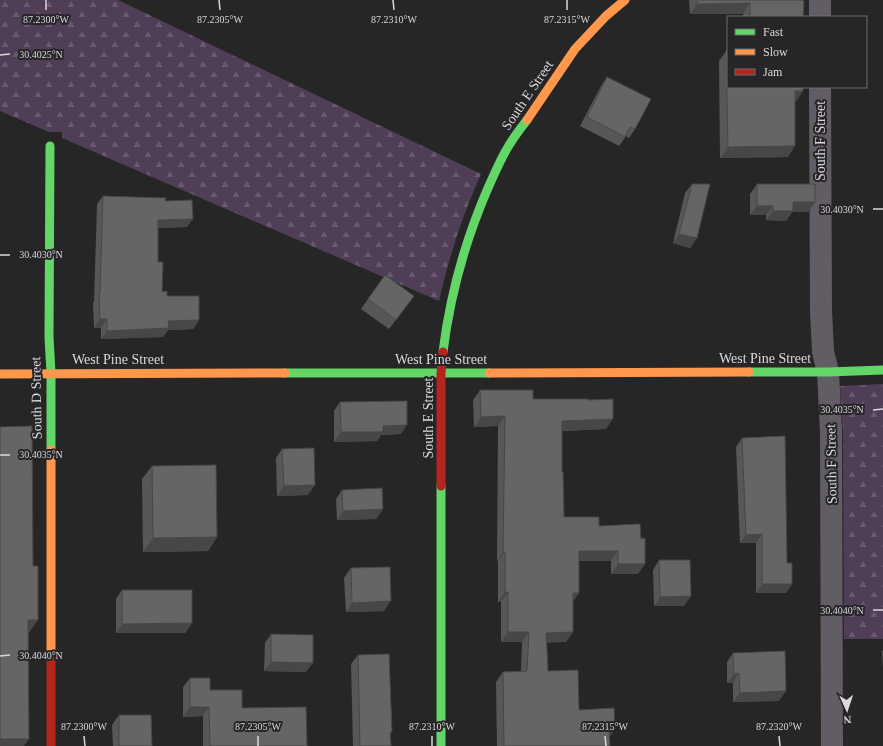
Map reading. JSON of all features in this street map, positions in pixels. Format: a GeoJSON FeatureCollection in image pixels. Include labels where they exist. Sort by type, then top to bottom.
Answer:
{"type":"FeatureCollection","features":[{"type":"Feature","properties":{"kind":"street","name":"South E Street"},"geometry":{"type":"LineString","coordinates":[[441,746],[442,373],[447,321],[459,269],[477,214],[508,147],[575,49],[606,16],[625,0]]}},
{"type":"Feature","properties":{"kind":"street"},"geometry":{"type":"LineString","coordinates":[[820,0],[820,16]]}},
{"type":"Feature","properties":{"kind":"street","name":"South F Street"},"geometry":{"type":"LineString","coordinates":[[820,88],[820,312],[823,352],[828,372],[831,432],[832,746]]}},
{"type":"Feature","properties":{"kind":"street","name":"South D Street"},"geometry":{"type":"LineString","coordinates":[[50,146],[49,338],[51,373],[51,746]]}},
{"type":"Feature","properties":{"kind":"street","name":"West Pine Street"},"geometry":{"type":"LineString","coordinates":[[0,374],[828,372],[883,370]]}},
{"type":"Feature","properties":{"kind":"green space"},"geometry":{"type":"Polygon","coordinates":[[[0,0],[118,0],[481,174],[457,237],[447,268],[439,301],[62,138],[62,132],[49,132],[0,111],[0,0]]]}},
{"type":"Feature","properties":{"kind":"green space"},"geometry":{"type":"Polygon","coordinates":[[[883,384],[883,639],[844,639],[843,433],[840,386],[883,384]]]}},
{"type":"Feature","properties":{"kind":"building"},"geometry":{"type":"Polygon","coordinates":[[[697,0],[803,0],[804,2],[803,16],[750,16],[750,3],[697,4],[697,0]]]}},
{"type":"Feature","properties":{"kind":"building"},"geometry":{"type":"Polygon","coordinates":[[[726,51],[727,88],[803,88],[803,91],[795,91],[795,146],[728,147],[726,51]]]}},
{"type":"Feature","properties":{"kind":"building"},"geometry":{"type":"Polygon","coordinates":[[[607,77],[651,99],[635,129],[630,127],[625,137],[587,117],[607,77]]]}},
{"type":"Feature","properties":{"kind":"building"},"geometry":{"type":"Polygon","coordinates":[[[692,184],[710,184],[697,238],[679,234],[692,184]]]}},
{"type":"Feature","properties":{"kind":"building"},"geometry":{"type":"Polygon","coordinates":[[[757,184],[815,184],[815,202],[793,202],[793,211],[773,211],[773,206],[757,206],[757,184]]]}},
{"type":"Feature","properties":{"kind":"building"},"geometry":{"type":"Polygon","coordinates":[[[103,196],[166,198],[165,201],[192,200],[193,219],[158,220],[158,262],[163,262],[162,292],[167,291],[167,296],[199,296],[199,320],[168,321],[169,328],[107,331],[107,319],[100,319],[99,294],[103,196]]]}},
{"type":"Feature","properties":{"kind":"building"},"geometry":{"type":"Polygon","coordinates":[[[385,275],[414,296],[396,320],[368,299],[385,275]]]}},
{"type":"Feature","properties":{"kind":"building"},"geometry":{"type":"Polygon","coordinates":[[[480,390],[533,390],[533,399],[613,399],[613,419],[562,421],[564,517],[599,517],[599,526],[640,524],[641,539],[645,538],[645,564],[618,564],[618,551],[579,551],[579,593],[573,593],[573,632],[546,633],[548,671],[578,670],[579,710],[614,708],[615,729],[609,729],[610,746],[504,746],[503,672],[527,671],[529,632],[508,632],[508,592],[505,592],[505,552],[503,552],[505,416],[481,417],[480,390]]]}},
{"type":"Feature","properties":{"kind":"building"},"geometry":{"type":"Polygon","coordinates":[[[407,401],[407,425],[383,426],[383,432],[341,432],[340,402],[407,401]]]}},
{"type":"Feature","properties":{"kind":"building"},"geometry":{"type":"Polygon","coordinates":[[[32,426],[33,566],[38,566],[38,620],[28,620],[29,739],[0,739],[0,427],[32,426]]]}},
{"type":"Feature","properties":{"kind":"building"},"geometry":{"type":"Polygon","coordinates":[[[785,436],[787,563],[792,563],[792,584],[762,584],[762,534],[746,535],[742,438],[785,436]]]}},
{"type":"Feature","properties":{"kind":"building"},"geometry":{"type":"Polygon","coordinates":[[[314,448],[315,485],[284,486],[282,449],[314,448]]]}},
{"type":"Feature","properties":{"kind":"building"},"geometry":{"type":"Polygon","coordinates":[[[216,465],[217,537],[153,538],[152,466],[216,465]]]}},
{"type":"Feature","properties":{"kind":"building"},"geometry":{"type":"Polygon","coordinates":[[[382,488],[383,509],[343,511],[342,490],[382,488]]]}},
{"type":"Feature","properties":{"kind":"building"},"geometry":{"type":"Polygon","coordinates":[[[659,560],[690,560],[691,596],[660,597],[659,560]]]}},
{"type":"Feature","properties":{"kind":"building"},"geometry":{"type":"Polygon","coordinates":[[[390,567],[391,601],[352,603],[351,568],[390,567]]]}},
{"type":"Feature","properties":{"kind":"building"},"geometry":{"type":"Polygon","coordinates":[[[122,590],[192,590],[192,623],[122,624],[122,590]]]}},
{"type":"Feature","properties":{"kind":"building"},"geometry":{"type":"Polygon","coordinates":[[[271,634],[313,635],[313,663],[271,662],[271,634]]]}},
{"type":"Feature","properties":{"kind":"building"},"geometry":{"type":"Polygon","coordinates":[[[785,651],[786,691],[740,693],[739,673],[734,674],[733,653],[785,651]]]}},
{"type":"Feature","properties":{"kind":"building"},"geometry":{"type":"Polygon","coordinates":[[[389,654],[392,732],[390,732],[391,746],[360,746],[358,655],[389,654]]]}},
{"type":"Feature","properties":{"kind":"building"},"geometry":{"type":"Polygon","coordinates":[[[190,678],[210,678],[210,690],[242,690],[242,708],[306,707],[307,746],[210,746],[209,707],[190,707],[190,678]]]}},
{"type":"Feature","properties":{"kind":"building"},"geometry":{"type":"Polygon","coordinates":[[[119,715],[151,715],[152,746],[119,746],[119,715]]]}},
{"type":"Feature","properties":{"kind":"traffic: fast"},"geometry":{"type":"LineString","coordinates":[[443,352],[454,289],[472,228],[502,157],[512,140],[527,120]]}},
{"type":"Feature","properties":{"kind":"traffic: fast"},"geometry":{"type":"LineString","coordinates":[[50,146],[49,337],[51,373],[51,450]]}},
{"type":"Feature","properties":{"kind":"traffic: fast"},"geometry":{"type":"LineString","coordinates":[[749,372],[883,370]]}},
{"type":"Feature","properties":{"kind":"traffic: fast"},"geometry":{"type":"LineString","coordinates":[[285,373],[489,373]]}},
{"type":"Feature","properties":{"kind":"traffic: fast"},"geometry":{"type":"LineString","coordinates":[[441,486],[441,746]]}},
{"type":"Feature","properties":{"kind":"traffic: slow"},"geometry":{"type":"LineString","coordinates":[[527,120],[575,49],[606,16],[625,0]]}},
{"type":"Feature","properties":{"kind":"traffic: slow"},"geometry":{"type":"LineString","coordinates":[[489,373],[749,372]]}},
{"type":"Feature","properties":{"kind":"traffic: slow"},"geometry":{"type":"LineString","coordinates":[[0,374],[285,373]]}},
{"type":"Feature","properties":{"kind":"traffic: slow"},"geometry":{"type":"LineString","coordinates":[[51,450],[51,658]]}},
{"type":"Feature","properties":{"kind":"traffic: jam"},"geometry":{"type":"LineString","coordinates":[[441,486],[441,373],[443,352]]}},
{"type":"Feature","properties":{"kind":"traffic: jam"},"geometry":{"type":"LineString","coordinates":[[51,658],[51,746]]}}]}
